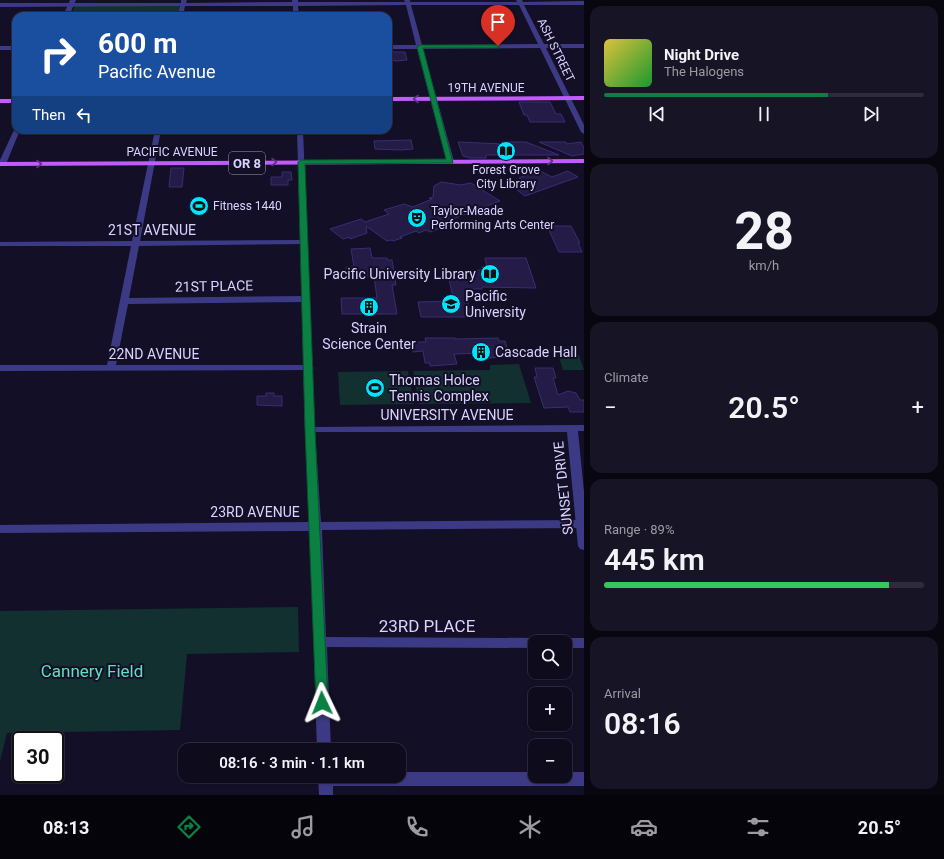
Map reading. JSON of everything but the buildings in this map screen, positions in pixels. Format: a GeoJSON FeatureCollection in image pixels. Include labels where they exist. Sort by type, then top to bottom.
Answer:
{"type":"FeatureCollection","features":[{"type":"Feature","properties":{"kind":"main road","name":"19TH AVENUE"},"geometry":{"type":"LineString","coordinates":[[392,99],[584,98]]}},
{"type":"Feature","properties":{"kind":"main road"},"geometry":{"type":"LineString","coordinates":[[0,101],[12,101]]}},
{"type":"Feature","properties":{"kind":"main road","name":"PACIFIC AVENUE"},"geometry":{"type":"LineString","coordinates":[[1,166],[152,163],[584,161]]}},
{"type":"Feature","properties":{"kind":"street","name":"ASH STREET"},"geometry":{"type":"LineString","coordinates":[[520,1],[584,132]]}},
{"type":"Feature","properties":{"kind":"street"},"geometry":{"type":"LineString","coordinates":[[0,5],[72,2],[584,2]]}},
{"type":"Feature","properties":{"kind":"street"},"geometry":{"type":"LineString","coordinates":[[68,12],[72,2]]}},
{"type":"Feature","properties":{"kind":"street"},"geometry":{"type":"LineString","coordinates":[[181,12],[183,2]]}},
{"type":"Feature","properties":{"kind":"street"},"geometry":{"type":"LineString","coordinates":[[295,2],[296,12]]}},
{"type":"Feature","properties":{"kind":"street"},"geometry":{"type":"LineString","coordinates":[[408,2],[450,161]]}},
{"type":"Feature","properties":{"kind":"street"},"geometry":{"type":"LineString","coordinates":[[392,47],[584,46]]}},
{"type":"Feature","properties":{"kind":"street"},"geometry":{"type":"LineString","coordinates":[[0,48],[12,48]]}},
{"type":"Feature","properties":{"kind":"street"},"geometry":{"type":"LineString","coordinates":[[1,166],[15,134]]}},
{"type":"Feature","properties":{"kind":"street"},"geometry":{"type":"LineString","coordinates":[[111,368],[134,243],[157,134]]}},
{"type":"Feature","properties":{"kind":"street"},"geometry":{"type":"LineString","coordinates":[[300,134],[310,430],[316,527],[324,743]]}},
{"type":"Feature","properties":{"kind":"street","name":"21ST AVENUE"},"geometry":{"type":"LineString","coordinates":[[0,244],[304,242]]}},
{"type":"Feature","properties":{"kind":"street","name":"21ST PLACE"},"geometry":{"type":"LineString","coordinates":[[123,301],[306,299]]}},
{"type":"Feature","properties":{"kind":"street","name":"22ND AVENUE"},"geometry":{"type":"LineString","coordinates":[[0,368],[309,368]]}},
{"type":"Feature","properties":{"kind":"street","name":"SUNSET DRIVE"},"geometry":{"type":"LineString","coordinates":[[572,428],[584,546]]}},
{"type":"Feature","properties":{"kind":"street","name":"UNIVERSITY AVENUE"},"geometry":{"type":"LineString","coordinates":[[310,430],[584,428]]}},
{"type":"Feature","properties":{"kind":"street","name":"23RD AVENUE"},"geometry":{"type":"LineString","coordinates":[[0,529],[582,524]]}},
{"type":"Feature","properties":{"kind":"street","name":"23RD PLACE"},"geometry":{"type":"LineString","coordinates":[[320,642],[528,643]]}},
{"type":"Feature","properties":{"kind":"street"},"geometry":{"type":"LineString","coordinates":[[572,643],[584,643]]}},
{"type":"Feature","properties":{"kind":"street"},"geometry":{"type":"LineString","coordinates":[[406,778],[584,779]]}},
{"type":"Feature","properties":{"kind":"street"},"geometry":{"type":"LineString","coordinates":[[325,783],[326,795]]}},
{"type":"Feature","properties":{"kind":"green space"},"geometry":{"type":"Polygon","coordinates":[[[75,5],[180,5],[178,12],[72,12],[75,5]]]}},
{"type":"Feature","properties":{"kind":"green space"},"geometry":{"type":"Polygon","coordinates":[[[556,347],[576,347],[584,370],[563,370],[556,347]]]}},
{"type":"Feature","properties":{"kind":"green space"},"geometry":{"type":"Polygon","coordinates":[[[519,364],[531,403],[419,404],[413,371],[490,370],[490,365],[519,364]]]}},
{"type":"Feature","properties":{"kind":"green space","name":"Thomas Holce Tennis Complex"},"geometry":{"type":"Polygon","coordinates":[[[408,371],[414,404],[340,405],[338,372],[408,371]]]}},
{"type":"Feature","properties":{"kind":"green space","name":"Cannery Field"},"geometry":{"type":"Polygon","coordinates":[[[298,607],[299,652],[187,654],[180,730],[64,732],[12,731],[12,733],[7,733],[0,761],[0,611],[298,607]]]}},
{"type":"Feature","properties":{"kind":"place","name":"Forest Grove City Library"},"geometry":{"type":"Point","coordinates":[506,151]}},
{"type":"Feature","properties":{"kind":"place","name":"Fitness 1440"},"geometry":{"type":"Point","coordinates":[199,206]}},
{"type":"Feature","properties":{"kind":"place","name":"Taylor-Meade Performing Arts Center"},"geometry":{"type":"Point","coordinates":[417,218]}},
{"type":"Feature","properties":{"kind":"place","name":"Pacific University Library"},"geometry":{"type":"Point","coordinates":[490,274]}},
{"type":"Feature","properties":{"kind":"place","name":"Pacific University"},"geometry":{"type":"Point","coordinates":[451,304]}},
{"type":"Feature","properties":{"kind":"place","name":"Strain Science Center"},"geometry":{"type":"Point","coordinates":[369,307]}},
{"type":"Feature","properties":{"kind":"place","name":"Cascade Hall"},"geometry":{"type":"Point","coordinates":[481,352]}},
{"type":"Feature","properties":{"kind":"place","name":"Thomas Holce Tennis Complex"},"geometry":{"type":"Point","coordinates":[375,388]}},
{"type":"Feature","properties":{"kind":"route"},"geometry":{"type":"LineString","coordinates":[[322,703],[316,527],[310,430],[302,162],[450,161],[420,47],[498,46]]}}]}
